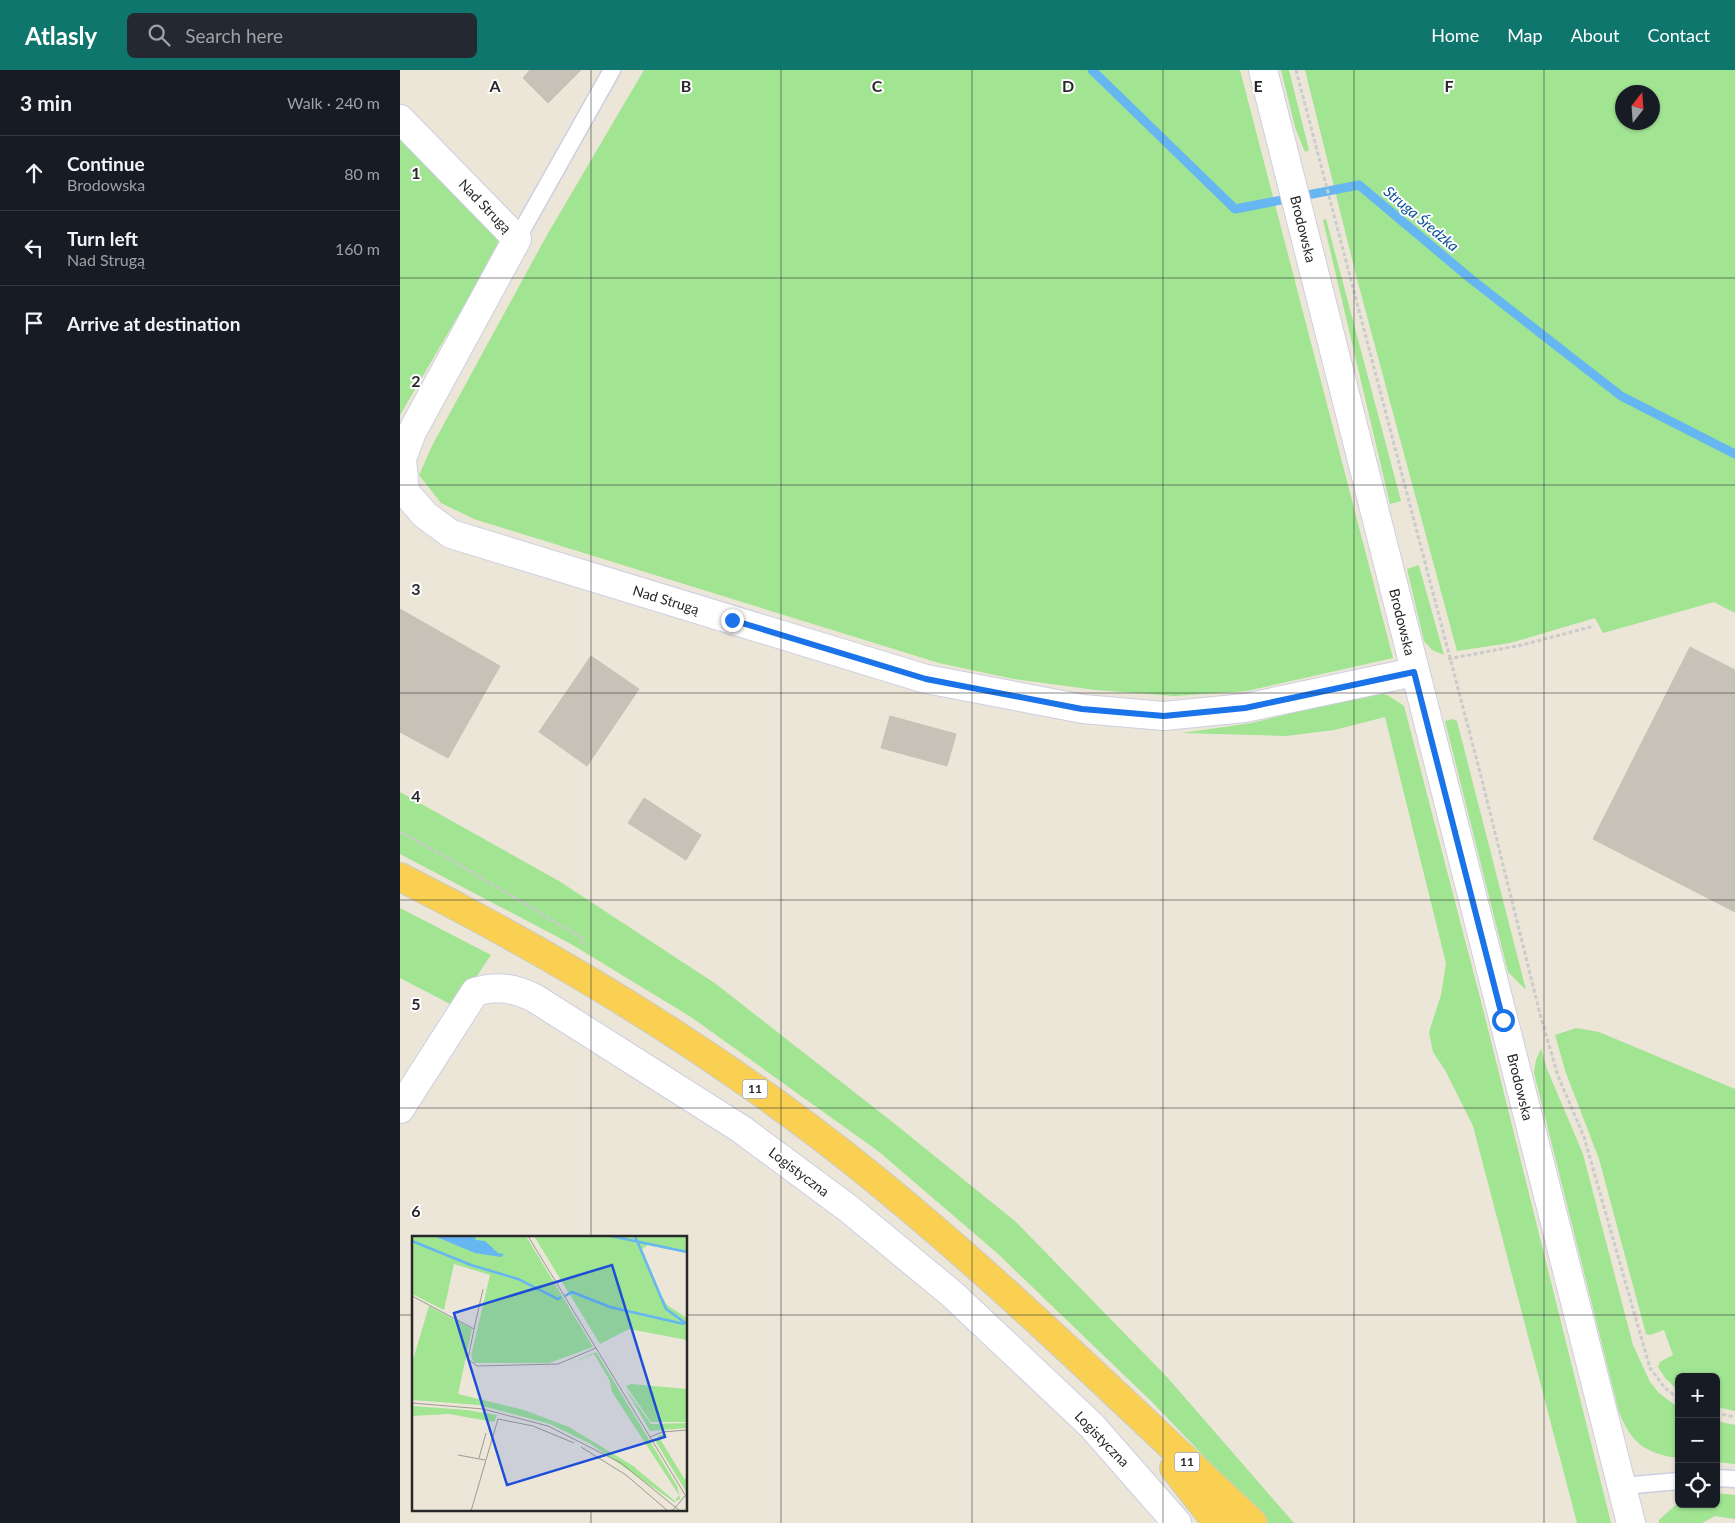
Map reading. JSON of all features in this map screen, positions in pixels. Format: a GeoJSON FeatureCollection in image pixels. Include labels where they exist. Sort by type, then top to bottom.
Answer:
{"type":"FeatureCollection","features":[{"type":"Feature","properties":{"kind":"highway","name":"11"},"geometry":{"type":"LineString","coordinates":[[400,877],[569,970],[740,1078],[852,1161],[929,1224],[1015,1300],[1253,1523]]}},
{"type":"Feature","properties":{"kind":"highway","name":"11"},"geometry":{"type":"LineString","coordinates":[[1120,1400],[1217,1523]]}},
{"type":"Feature","properties":{"kind":"street","name":"Brodowska"},"geometry":{"type":"LineString","coordinates":[[1263,70],[1413,669],[1631,1523]]}},
{"type":"Feature","properties":{"kind":"street","name":"Nad Strugą"},"geometry":{"type":"LineString","coordinates":[[400,119],[517,239],[412,432],[402,458],[405,492],[425,515],[451,534],[926,679],[1082,709],[1164,716],[1245,708],[1413,669]]}},
{"type":"Feature","properties":{"kind":"street","name":"Logistyczna"},"geometry":{"type":"LineString","coordinates":[[400,1109],[475,992],[504,987],[522,991],[741,1128],[849,1209],[952,1294],[1092,1426],[1177,1523]]}},
{"type":"Feature","properties":{"kind":"lane"},"geometry":{"type":"LineString","coordinates":[[517,239],[612,70]]}},
{"type":"Feature","properties":{"kind":"lane"},"geometry":{"type":"LineString","coordinates":[[1720,1478],[1735,1479]]}},
{"type":"Feature","properties":{"kind":"lane"},"geometry":{"type":"LineString","coordinates":[[1622,1486],[1675,1481]]}},
{"type":"Feature","properties":{"kind":"path"},"geometry":{"type":"LineString","coordinates":[[1296,70],[1558,1076],[1584,1137],[1650,1368],[1665,1388],[1675,1396]]}},
{"type":"Feature","properties":{"kind":"path"},"geometry":{"type":"LineString","coordinates":[[1413,669],[1448,659],[1522,646],[1594,626]]}},
{"type":"Feature","properties":{"kind":"path"},"geometry":{"type":"LineString","coordinates":[[400,832],[443,855],[584,939],[569,970]]}},
{"type":"Feature","properties":{"kind":"path"},"geometry":{"type":"LineString","coordinates":[[1720,1414],[1735,1417]]}},
{"type":"Feature","properties":{"kind":"green space"},"geometry":{"type":"Polygon","coordinates":[[[644,70],[1240,70],[1393,658],[1247,691],[1175,696],[1096,690],[1014,679],[939,663],[474,519],[441,503],[419,475],[433,444],[547,235],[644,70]]]}},
{"type":"Feature","properties":{"kind":"green space"},"geometry":{"type":"Polygon","coordinates":[[[1281,70],[1289,70],[1309,150],[1305,152],[1295,127],[1281,70]]]}},
{"type":"Feature","properties":{"kind":"green space"},"geometry":{"type":"Polygon","coordinates":[[[1305,70],[1735,70],[1735,613],[1714,602],[1603,633],[1595,618],[1510,643],[1457,651],[1357,279],[1305,70]]]}},
{"type":"Feature","properties":{"kind":"green space"},"geometry":{"type":"Polygon","coordinates":[[[400,136],[503,239],[400,415],[400,136]]]}},
{"type":"Feature","properties":{"kind":"green space"},"geometry":{"type":"Polygon","coordinates":[[[1326,219],[1401,501],[1390,504],[1323,220],[1326,219]]]}},
{"type":"Feature","properties":{"kind":"green space"},"geometry":{"type":"Polygon","coordinates":[[[1419,565],[1444,655],[1432,650],[1424,641],[1407,569],[1419,565]]]}},
{"type":"Feature","properties":{"kind":"green space"},"geometry":{"type":"Polygon","coordinates":[[[1377,692],[1389,696],[1404,706],[1483,1009],[1611,1523],[1577,1523],[1473,1126],[1445,1070],[1433,1052],[1429,1032],[1441,995],[1446,963],[1385,717],[1334,730],[1286,736],[1182,733],[1252,723],[1377,692]]]}},
{"type":"Feature","properties":{"kind":"green space"},"geometry":{"type":"Polygon","coordinates":[[[1453,719],[1457,721],[1526,990],[1508,972],[1445,721],[1453,719]]]}},
{"type":"Feature","properties":{"kind":"green space"},"geometry":{"type":"Polygon","coordinates":[[[400,792],[559,881],[716,984],[895,1124],[1016,1222],[1167,1377],[1294,1523],[1268,1523],[1152,1402],[997,1253],[878,1151],[691,1017],[571,944],[400,854],[400,792]]]}},
{"type":"Feature","properties":{"kind":"green space"},"geometry":{"type":"Polygon","coordinates":[[[400,908],[491,955],[456,1007],[400,978],[400,908]]]}},
{"type":"Feature","properties":{"kind":"green space"},"geometry":{"type":"Polygon","coordinates":[[[1576,1028],[1599,1032],[1735,1089],[1735,1411],[1720,1408],[1720,1373],[1675,1373],[1675,1387],[1666,1379],[1658,1367],[1660,1362],[1673,1355],[1664,1330],[1650,1335],[1646,1334],[1599,1159],[1566,1073],[1555,1035],[1576,1028]]]}},
{"type":"Feature","properties":{"kind":"green space"},"geometry":{"type":"Polygon","coordinates":[[[1541,1049],[1547,1069],[1583,1154],[1633,1345],[1650,1382],[1659,1393],[1675,1405],[1675,1457],[1657,1453],[1641,1445],[1629,1432],[1619,1412],[1534,1073],[1536,1060],[1541,1049]]]}},
{"type":"Feature","properties":{"kind":"green space"},"geometry":{"type":"Polygon","coordinates":[[[1720,1422],[1735,1425],[1735,1464],[1720,1462],[1720,1422]]]}},
{"type":"Feature","properties":{"kind":"green space"},"geometry":{"type":"Polygon","coordinates":[[[1720,1493],[1735,1495],[1735,1519],[1715,1516],[1702,1523],[1659,1523],[1659,1520],[1675,1506],[1675,1508],[1720,1508],[1720,1493]]]}},
{"type":"Feature","properties":{"kind":"building"},"geometry":{"type":"Polygon","coordinates":[[[530,70],[581,70],[548,103],[523,78],[530,70]]]}},
{"type":"Feature","properties":{"kind":"building"},"geometry":{"type":"Polygon","coordinates":[[[400,609],[500,666],[448,758],[400,732],[400,609]]]}},
{"type":"Feature","properties":{"kind":"building"},"geometry":{"type":"Polygon","coordinates":[[[1690,647],[1735,670],[1735,912],[1593,839],[1690,647]]]}},
{"type":"Feature","properties":{"kind":"building"},"geometry":{"type":"Polygon","coordinates":[[[591,656],[639,689],[587,766],[539,732],[591,656]]]}},
{"type":"Feature","properties":{"kind":"building"},"geometry":{"type":"Polygon","coordinates":[[[890,716],[956,734],[947,766],[881,748],[890,716]]]}},
{"type":"Feature","properties":{"kind":"building"},"geometry":{"type":"Polygon","coordinates":[[[644,798],[701,835],[686,860],[628,823],[644,798]]]}},
{"type":"Feature","properties":{"kind":"waterway","name":"Struga Średzka"},"geometry":{"type":"LineString","coordinates":[[1092,70],[1235,209],[1359,185],[1471,279],[1621,396],[1735,454]]}},
{"type":"Feature","properties":{"kind":"route"},"geometry":{"type":"LineString","coordinates":[[732,620],[926,679],[1082,709],[1164,716],[1245,708],[1414,672],[1503,1020]]}}]}
